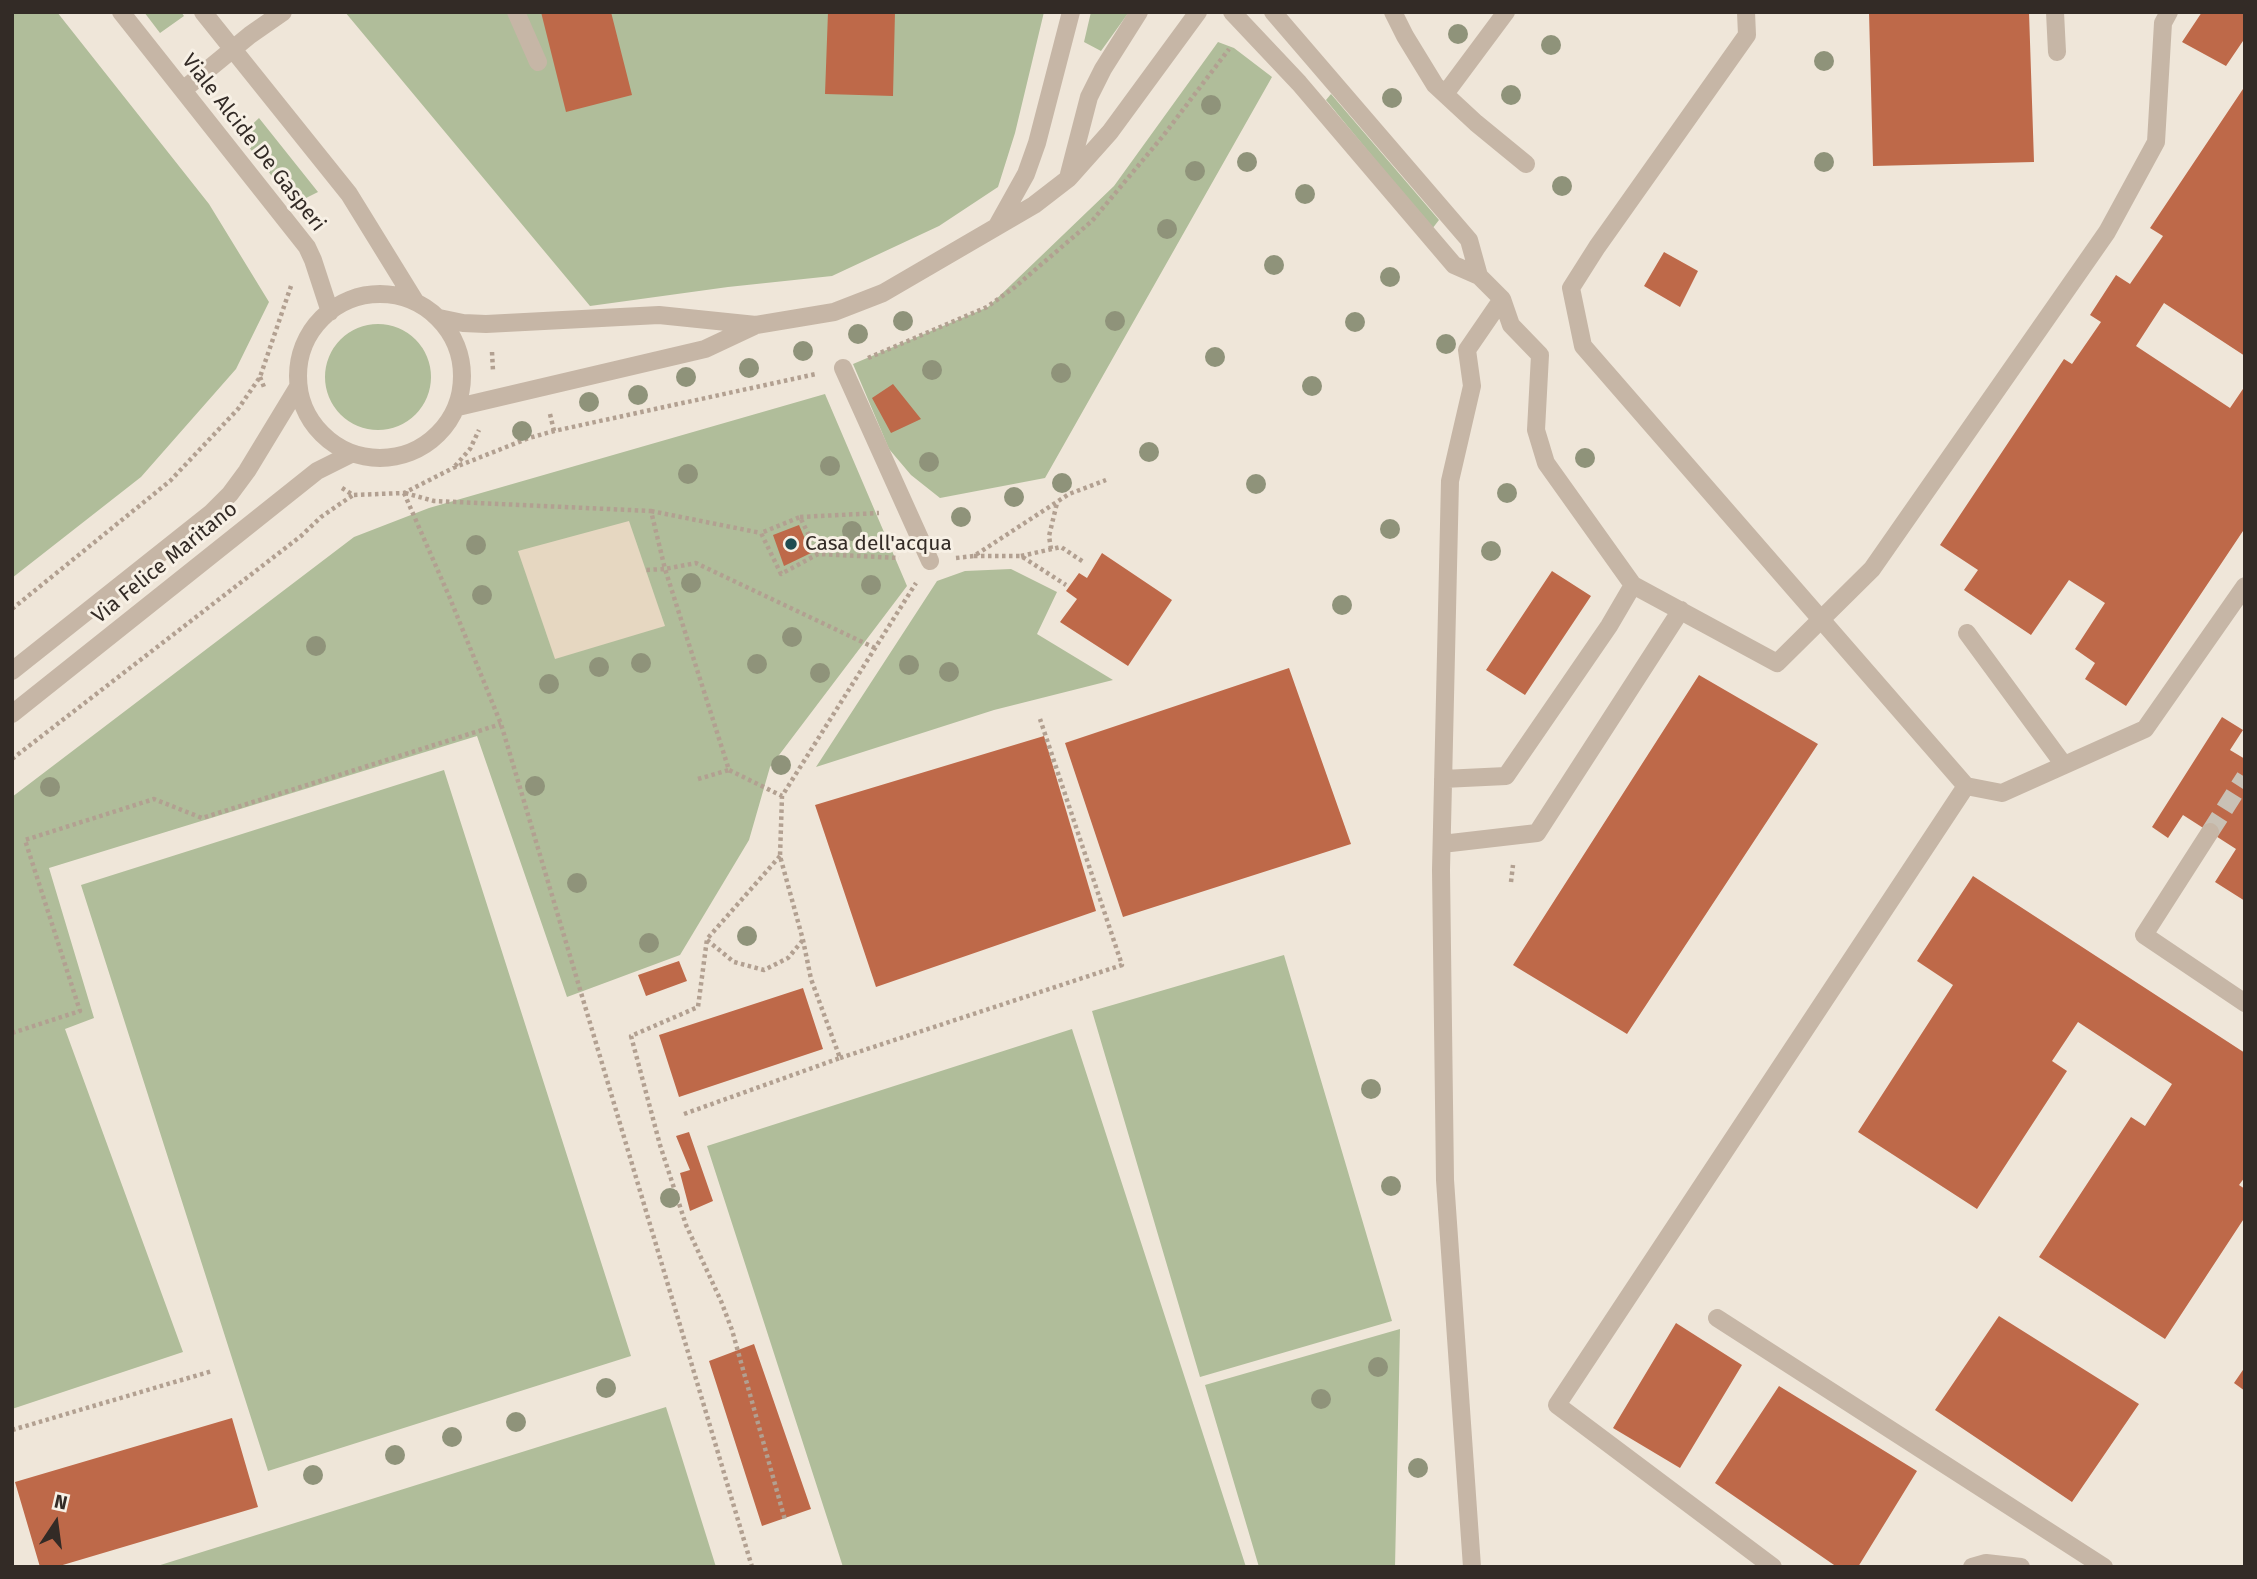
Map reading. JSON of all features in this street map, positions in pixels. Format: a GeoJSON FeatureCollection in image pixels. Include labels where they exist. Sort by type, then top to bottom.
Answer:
{"type":"FeatureCollection","features":[{"type":"Feature","properties":{"kind":"street","name":"Viale Alcide De Gasperi"},"geometry":{"type":"LineString","coordinates":[[121,12],[307,247],[330,312]]}},
{"type":"Feature","properties":{"kind":"street","name":"Viale Alcide De Gasperi"},"geometry":{"type":"LineString","coordinates":[[203,12],[349,194],[415,301]]}},
{"type":"Feature","properties":{"kind":"street"},"geometry":{"type":"LineString","coordinates":[[183,90],[283,12]]}},
{"type":"Feature","properties":{"kind":"street"},"geometry":{"type":"LineString","coordinates":[[516,12],[538,62]]}},
{"type":"Feature","properties":{"kind":"street"},"geometry":{"type":"LineString","coordinates":[[996,228],[1026,174],[1037,143],[1072,12]]}},
{"type":"Feature","properties":{"kind":"street"},"geometry":{"type":"LineString","coordinates":[[1069,177],[1089,97],[1103,69],[1139,12]]}},
{"type":"Feature","properties":{"kind":"street"},"geometry":{"type":"LineString","coordinates":[[439,318],[486,324],[659,315],[756,325],[834,312],[883,293],[1034,205],[1069,177],[1110,132],[1198,12]]}},
{"type":"Feature","properties":{"kind":"street"},"geometry":{"type":"LineString","coordinates":[[1232,12],[1299,83],[1454,265],[1479,276],[1502,299],[1511,325],[1541,355],[1536,430],[1546,463],[1633,585],[1777,663],[1872,569],[2107,232],[2155,142],[2163,23],[2169,12]]}},
{"type":"Feature","properties":{"kind":"street"},"geometry":{"type":"LineString","coordinates":[[1273,12],[1469,240],[1479,276]]}},
{"type":"Feature","properties":{"kind":"street"},"geometry":{"type":"LineString","coordinates":[[1393,12],[1435,85],[1526,164]]}},
{"type":"Feature","properties":{"kind":"street"},"geometry":{"type":"LineString","coordinates":[[1445,94],[1506,12]]}},
{"type":"Feature","properties":{"kind":"street"},"geometry":{"type":"LineString","coordinates":[[1746,12],[1747,36],[1597,247],[1571,288],[1583,346],[1821,620],[1966,786],[2001,793],[2145,729],[2245,586]]}},
{"type":"Feature","properties":{"kind":"street"},"geometry":{"type":"LineString","coordinates":[[2055,12],[2057,52]]}},
{"type":"Feature","properties":{"kind":"street"},"geometry":{"type":"LineString","coordinates":[[390,294],[415,301],[439,318],[457,344],[463,376],[458,407],[440,434],[414,453],[383,459],[351,454],[325,439],[307,415],[298,387],[298,368],[303,348],[314,330],[340,303],[364,295],[390,294]]}},
{"type":"Feature","properties":{"kind":"street"},"geometry":{"type":"LineString","coordinates":[[1472,1567],[1445,1180],[1442,844],[1450,481],[1472,386],[1467,350],[1502,299]]}},
{"type":"Feature","properties":{"kind":"street"},"geometry":{"type":"LineString","coordinates":[[458,407],[705,349],[756,325]]}},
{"type":"Feature","properties":{"kind":"street"},"geometry":{"type":"LineString","coordinates":[[843,368],[930,561]]}},
{"type":"Feature","properties":{"kind":"street","name":"Via Felice Maritano"},"geometry":{"type":"LineString","coordinates":[[12,671],[211,513],[247,471],[298,387]]}},
{"type":"Feature","properties":{"kind":"street","name":"Via Felice Maritano"},"geometry":{"type":"LineString","coordinates":[[12,714],[317,471],[351,454]]}},
{"type":"Feature","properties":{"kind":"street"},"geometry":{"type":"LineString","coordinates":[[1443,779],[1506,776],[1609,626],[1633,585]]}},
{"type":"Feature","properties":{"kind":"street"},"geometry":{"type":"LineString","coordinates":[[1442,844],[1537,834],[1681,610]]}},
{"type":"Feature","properties":{"kind":"street"},"geometry":{"type":"LineString","coordinates":[[1967,634],[2064,765]]}},
{"type":"Feature","properties":{"kind":"street"},"geometry":{"type":"LineString","coordinates":[[1773,1567],[1557,1405],[1966,786]]}},
{"type":"Feature","properties":{"kind":"street"},"geometry":{"type":"LineString","coordinates":[[2210,832],[2144,935],[2245,1003]]}},
{"type":"Feature","properties":{"kind":"street"},"geometry":{"type":"LineString","coordinates":[[1717,1318],[2104,1567]]}},
{"type":"Feature","properties":{"kind":"street"},"geometry":{"type":"LineString","coordinates":[[1972,1567],[1986,1563],[2021,1567]]}},
{"type":"Feature","properties":{"kind":"path"},"geometry":{"type":"LineString","coordinates":[[12,609],[170,481],[238,409],[260,377],[289,293]]}},
{"type":"Feature","properties":{"kind":"path"},"geometry":{"type":"LineString","coordinates":[[974,555],[1069,494],[1106,480]]}},
{"type":"Feature","properties":{"kind":"path"},"geometry":{"type":"LineString","coordinates":[[752,1567],[501,724],[404,493],[435,501],[651,511],[761,533],[800,517],[908,512]]}},
{"type":"Feature","properties":{"kind":"path"},"geometry":{"type":"LineString","coordinates":[[12,759],[301,536],[321,517],[353,495]]}},
{"type":"Feature","properties":{"kind":"path"},"geometry":{"type":"LineString","coordinates":[[1051,549],[1049,536],[1057,503]]}},
{"type":"Feature","properties":{"kind":"path"},"geometry":{"type":"LineString","coordinates":[[651,511],[666,569],[729,770]]}},
{"type":"Feature","properties":{"kind":"path"},"geometry":{"type":"LineString","coordinates":[[800,517],[818,554]]}},
{"type":"Feature","properties":{"kind":"path"},"geometry":{"type":"LineString","coordinates":[[761,533],[780,574],[818,554],[884,556],[930,561],[974,555],[1021,556],[1061,547],[1085,563]]}},
{"type":"Feature","properties":{"kind":"path"},"geometry":{"type":"LineString","coordinates":[[1021,556],[1066,585]]}},
{"type":"Feature","properties":{"kind":"path"},"geometry":{"type":"LineString","coordinates":[[840,1058],[811,979],[780,856],[782,796],[930,561]]}},
{"type":"Feature","properties":{"kind":"path"},"geometry":{"type":"LineString","coordinates":[[646,570],[696,563],[875,648]]}},
{"type":"Feature","properties":{"kind":"path"},"geometry":{"type":"LineString","coordinates":[[684,1114],[840,1058],[1122,965],[1040,719]]}},
{"type":"Feature","properties":{"kind":"path"},"geometry":{"type":"LineString","coordinates":[[12,1033],[80,1011],[25,841],[154,799],[202,818],[501,724]]}},
{"type":"Feature","properties":{"kind":"path"},"geometry":{"type":"LineString","coordinates":[[698,779],[729,770],[782,796]]}},
{"type":"Feature","properties":{"kind":"path"},"geometry":{"type":"LineString","coordinates":[[780,856],[707,939],[698,1007],[631,1036],[660,1145],[686,1225],[732,1330],[785,1520]]}},
{"type":"Feature","properties":{"kind":"path"},"geometry":{"type":"LineString","coordinates":[[707,939],[734,962],[764,970],[788,958],[803,940]]}},
{"type":"Feature","properties":{"kind":"path"},"geometry":{"type":"LineString","coordinates":[[12,1430],[212,1371]]}},
{"type":"Feature","properties":{"kind":"green space"},"geometry":{"type":"Polygon","coordinates":[[[12,12],[57,12],[209,204],[269,302],[236,369],[141,477],[12,578],[12,12]]]}},
{"type":"Feature","properties":{"kind":"green space"},"geometry":{"type":"Polygon","coordinates":[[[144,12],[181,12],[184,16],[160,33],[144,12]]]}},
{"type":"Feature","properties":{"kind":"green space"},"geometry":{"type":"Polygon","coordinates":[[[345,12],[1044,12],[1015,133],[998,187],[939,226],[832,276],[590,306],[345,12]]]}},
{"type":"Feature","properties":{"kind":"green space"},"geometry":{"type":"Polygon","coordinates":[[[1091,12],[1129,12],[1101,51],[1084,42],[1091,12]]]}},
{"type":"Feature","properties":{"kind":"green space"},"geometry":{"type":"Polygon","coordinates":[[[1218,42],[1234,48],[1272,77],[1045,478],[940,498],[911,475],[889,449],[853,364],[988,307],[1114,186],[1218,42]]]}},
{"type":"Feature","properties":{"kind":"green space"},"geometry":{"type":"Polygon","coordinates":[[[1331,94],[1439,220],[1432,229],[1326,100],[1331,94]]]}},
{"type":"Feature","properties":{"kind":"green space"},"geometry":{"type":"Polygon","coordinates":[[[259,118],[318,192],[294,204],[240,136],[259,118]]]}},
{"type":"Feature","properties":{"kind":"green space"},"geometry":{"type":"Polygon","coordinates":[[[378,324],[398,328],[416,339],[427,357],[431,377],[427,397],[416,415],[398,426],[378,430],[358,426],[340,415],[329,397],[325,377],[329,357],[340,339],[358,328],[378,324]]]}},
{"type":"Feature","properties":{"kind":"green space"},"geometry":{"type":"Polygon","coordinates":[[[825,394],[907,586],[770,767],[749,840],[680,955],[567,997],[477,736],[49,868],[94,1018],[65,1029],[183,1352],[12,1409],[12,797],[354,537],[429,508],[825,394]]]}},
{"type":"Feature","properties":{"kind":"green space"},"geometry":{"type":"Polygon","coordinates":[[[1011,569],[1057,592],[1037,634],[1113,680],[994,710],[816,767],[937,581],[965,571],[1011,569]]]}},
{"type":"Feature","properties":{"kind":"green space"},"geometry":{"type":"Polygon","coordinates":[[[444,770],[631,1356],[268,1471],[81,885],[444,770]]]}},
{"type":"Feature","properties":{"kind":"green space"},"geometry":{"type":"Polygon","coordinates":[[[1284,955],[1392,1321],[1200,1377],[1092,1011],[1284,955]]]}},
{"type":"Feature","properties":{"kind":"green space"},"geometry":{"type":"Polygon","coordinates":[[[1072,1029],[1246,1567],[843,1567],[707,1146],[1072,1029]]]}},
{"type":"Feature","properties":{"kind":"green space"},"geometry":{"type":"Polygon","coordinates":[[[1400,1329],[1395,1567],[1259,1567],[1205,1385],[1400,1329]]]}},
{"type":"Feature","properties":{"kind":"green space"},"geometry":{"type":"Polygon","coordinates":[[[666,1407],[716,1567],[154,1567],[666,1407]]]}},
{"type":"Feature","properties":{"kind":"shaded area"},"geometry":{"type":"Polygon","coordinates":[[[629,521],[665,626],[555,659],[518,551],[629,521]]]}},
{"type":"Feature","properties":{"kind":"building"},"geometry":{"type":"Polygon","coordinates":[[[541,12],[611,12],[632,95],[566,112],[541,12]]]}},
{"type":"Feature","properties":{"kind":"building"},"geometry":{"type":"Polygon","coordinates":[[[828,12],[895,12],[893,96],[825,94],[828,12]]]}},
{"type":"Feature","properties":{"kind":"building"},"geometry":{"type":"Polygon","coordinates":[[[1869,12],[2029,12],[2034,162],[1873,166],[1869,12]]]}},
{"type":"Feature","properties":{"kind":"building"},"geometry":{"type":"Polygon","coordinates":[[[2202,12],[2245,12],[2245,38],[2226,66],[2182,42],[2202,12]]]}},
{"type":"Feature","properties":{"kind":"building"},"geometry":{"type":"Polygon","coordinates":[[[2245,86],[2245,356],[2164,303],[2136,346],[2230,408],[2245,386],[2245,528],[2126,706],[2085,679],[2095,663],[2075,649],[2105,603],[2069,580],[2031,635],[1964,590],[1978,570],[1940,545],[2064,359],[2072,364],[2101,322],[2090,315],[2116,275],[2130,284],[2163,236],[2150,228],[2245,86]]]}},
{"type":"Feature","properties":{"kind":"building"},"geometry":{"type":"Polygon","coordinates":[[[1664,252],[1698,271],[1680,307],[1644,286],[1664,252]]]}},
{"type":"Feature","properties":{"kind":"building"},"geometry":{"type":"Polygon","coordinates":[[[893,384],[921,419],[891,433],[872,398],[893,384]]]}},
{"type":"Feature","properties":{"kind":"building","name":"Casa dell'acqua"},"geometry":{"type":"Polygon","coordinates":[[[799,525],[811,553],[784,566],[773,535],[799,525]]]}},
{"type":"Feature","properties":{"kind":"building"},"geometry":{"type":"Polygon","coordinates":[[[1102,553],[1172,600],[1128,666],[1060,622],[1077,599],[1066,591],[1079,573],[1087,578],[1102,553]]]}},
{"type":"Feature","properties":{"kind":"building"},"geometry":{"type":"Polygon","coordinates":[[[1552,571],[1591,596],[1525,695],[1486,670],[1552,571]]]}},
{"type":"Feature","properties":{"kind":"building"},"geometry":{"type":"Polygon","coordinates":[[[1289,668],[1351,844],[1123,917],[1065,743],[1289,668]]]}},
{"type":"Feature","properties":{"kind":"building"},"geometry":{"type":"Polygon","coordinates":[[[1699,675],[1818,744],[1627,1034],[1513,965],[1699,675]]]}},
{"type":"Feature","properties":{"kind":"building"},"geometry":{"type":"Polygon","coordinates":[[[2222,717],[2243,730],[2230,750],[2245,759],[2245,901],[2215,882],[2236,849],[2183,815],[2168,838],[2152,827],[2222,717]]]}},
{"type":"Feature","properties":{"kind":"building"},"geometry":{"type":"Polygon","coordinates":[[[1044,736],[1096,911],[876,987],[815,805],[1044,736]]]}},
{"type":"Feature","properties":{"kind":"building"},"geometry":{"type":"Polygon","coordinates":[[[1973,876],[2245,1053],[2245,1177],[2239,1185],[2245,1189],[2245,1217],[2165,1339],[2039,1257],[2131,1117],[2145,1126],[2172,1084],[2078,1022],[2052,1061],[2067,1071],[1977,1209],[1858,1132],[1953,985],[1917,961],[1973,876]]]}},
{"type":"Feature","properties":{"kind":"building"},"geometry":{"type":"Polygon","coordinates":[[[679,961],[687,981],[646,996],[638,975],[679,961]]]}},
{"type":"Feature","properties":{"kind":"building"},"geometry":{"type":"Polygon","coordinates":[[[803,988],[823,1049],[679,1097],[659,1035],[803,988]]]}},
{"type":"Feature","properties":{"kind":"building"},"geometry":{"type":"Polygon","coordinates":[[[689,1132],[713,1201],[690,1211],[680,1173],[690,1170],[676,1136],[689,1132]]]}},
{"type":"Feature","properties":{"kind":"building"},"geometry":{"type":"Polygon","coordinates":[[[1999,1316],[2139,1404],[2072,1502],[1935,1410],[1999,1316]]]}},
{"type":"Feature","properties":{"kind":"building"},"geometry":{"type":"Polygon","coordinates":[[[1676,1323],[1742,1365],[1680,1468],[1613,1428],[1676,1323]]]}},
{"type":"Feature","properties":{"kind":"building"},"geometry":{"type":"Polygon","coordinates":[[[754,1344],[811,1509],[762,1526],[709,1361],[754,1344]]]}},
{"type":"Feature","properties":{"kind":"building"},"geometry":{"type":"Polygon","coordinates":[[[2245,1367],[2245,1391],[2234,1383],[2245,1367]]]}},
{"type":"Feature","properties":{"kind":"building"},"geometry":{"type":"Polygon","coordinates":[[[1779,1386],[1917,1471],[1858,1567],[1837,1567],[1715,1483],[1779,1386]]]}},
{"type":"Feature","properties":{"kind":"building"},"geometry":{"type":"Polygon","coordinates":[[[232,1418],[258,1507],[56,1567],[40,1567],[15,1482],[232,1418]]]}},
{"type":"Feature","properties":{"kind":"tunnel"},"geometry":{"type":"LineString","coordinates":[[2210,832],[2245,777]]}},
{"type":"Feature","properties":{"kind":"place","name":"Casa dell'acqua"},"geometry":{"type":"Point","coordinates":[791,544]}}]}
